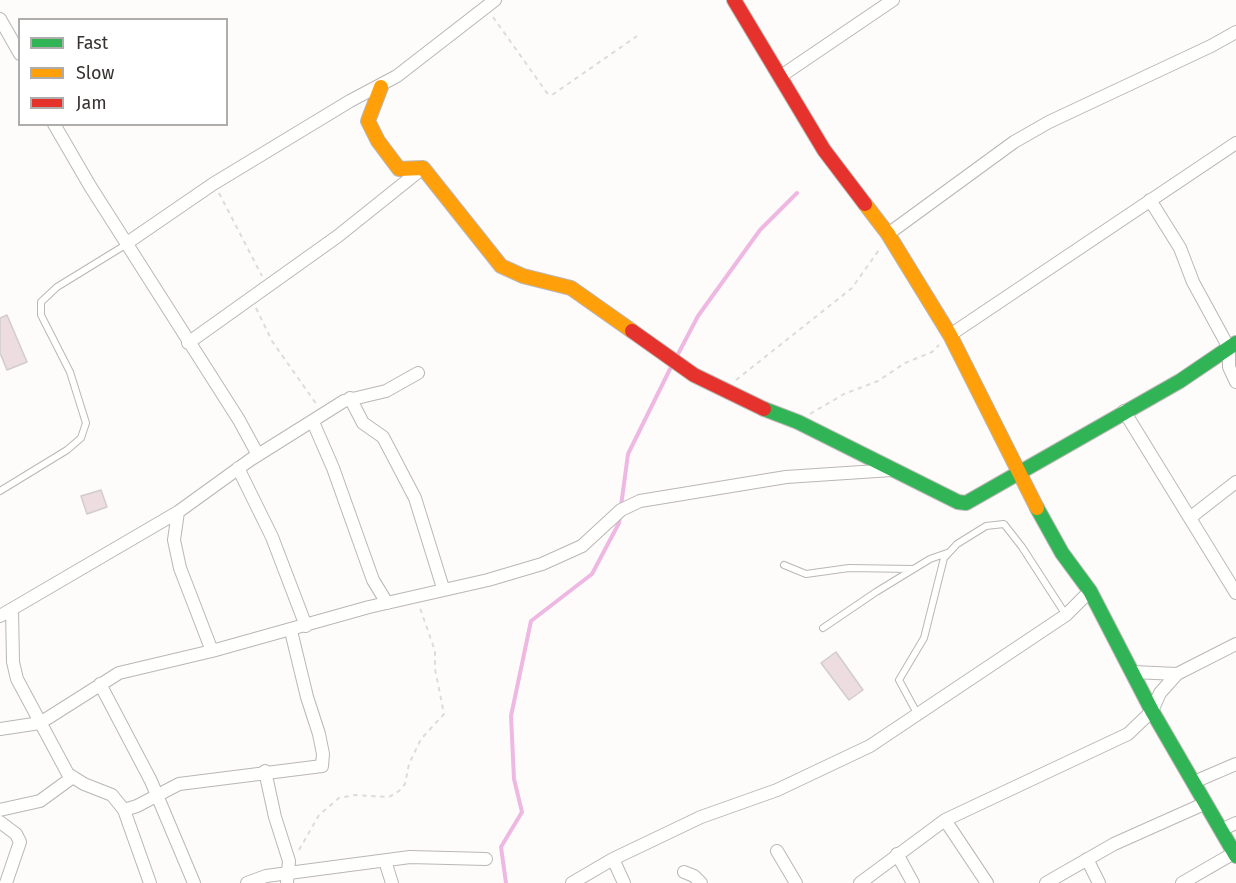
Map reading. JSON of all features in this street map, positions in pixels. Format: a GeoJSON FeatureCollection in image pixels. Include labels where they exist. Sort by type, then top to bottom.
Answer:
{"type":"FeatureCollection","features":[{"type":"Feature","properties":{"kind":"street"},"geometry":{"type":"LineString","coordinates":[[734,0],[824,150],[888,234],[950,335],[1062,553],[1090,591],[1152,711],[1235,854],[1182,883]]}},
{"type":"Feature","properties":{"kind":"street"},"geometry":{"type":"LineString","coordinates":[[781,76],[893,0]]}},
{"type":"Feature","properties":{"kind":"street"},"geometry":{"type":"LineString","coordinates":[[128,243],[213,183],[361,95],[381,87],[491,4]]}},
{"type":"Feature","properties":{"kind":"street"},"geometry":{"type":"LineString","coordinates":[[0,19],[18,50]]}},
{"type":"Feature","properties":{"kind":"street"},"geometry":{"type":"LineString","coordinates":[[888,234],[1023,137],[1049,122],[1236,32]]}},
{"type":"Feature","properties":{"kind":"street"},"geometry":{"type":"LineString","coordinates":[[381,87],[370,111],[369,126],[399,169],[423,168]]}},
{"type":"Feature","properties":{"kind":"street"},"geometry":{"type":"LineString","coordinates":[[55,126],[188,343],[239,420],[258,455]]}},
{"type":"Feature","properties":{"kind":"street"},"geometry":{"type":"LineString","coordinates":[[950,335],[1236,142]]}},
{"type":"Feature","properties":{"kind":"street"},"geometry":{"type":"LineString","coordinates":[[188,343],[266,285],[338,236],[423,168]]}},
{"type":"Feature","properties":{"kind":"street"},"geometry":{"type":"LineString","coordinates":[[423,168],[501,266],[523,276],[571,288],[674,363],[726,391],[798,422],[946,496],[966,503],[982,496],[1124,411],[1180,381],[1232,346]]}},
{"type":"Feature","properties":{"kind":"street"},"geometry":{"type":"LineString","coordinates":[[1150,200],[1180,248],[1198,293],[1232,346],[1229,367],[1236,382]]}},
{"type":"Feature","properties":{"kind":"street"},"geometry":{"type":"LineString","coordinates":[[0,616],[178,512],[238,468],[350,398],[387,391],[418,373]]}},
{"type":"Feature","properties":{"kind":"street"},"geometry":{"type":"LineString","coordinates":[[350,398],[363,423],[383,437],[415,498],[443,588]]}},
{"type":"Feature","properties":{"kind":"street"},"geometry":{"type":"LineString","coordinates":[[1124,411],[1236,593]]}},
{"type":"Feature","properties":{"kind":"street"},"geometry":{"type":"LineString","coordinates":[[318,418],[330,461],[373,579],[387,603]]}},
{"type":"Feature","properties":{"kind":"street"},"geometry":{"type":"LineString","coordinates":[[238,468],[272,537],[306,626]]}},
{"type":"Feature","properties":{"kind":"street"},"geometry":{"type":"LineString","coordinates":[[0,729],[40,723],[119,673],[291,631],[443,588],[521,572],[566,556],[582,546],[621,510],[640,501],[786,477],[896,470]]}},
{"type":"Feature","properties":{"kind":"street"},"geometry":{"type":"LineString","coordinates":[[1191,518],[1236,482]]}},
{"type":"Feature","properties":{"kind":"street"},"geometry":{"type":"LineString","coordinates":[[178,512],[174,540],[180,568],[212,651]]}},
{"type":"Feature","properties":{"kind":"street"},"geometry":{"type":"LineString","coordinates":[[572,883],[613,859],[701,817],[747,802],[842,761],[919,716],[1066,615],[1090,591]]}},
{"type":"Feature","properties":{"kind":"street"},"geometry":{"type":"LineString","coordinates":[[12,609],[14,671],[57,757],[73,777],[110,794],[124,810],[150,883]]}},
{"type":"Feature","properties":{"kind":"street"},"geometry":{"type":"LineString","coordinates":[[124,810],[158,796],[179,784],[266,771],[318,768],[324,762],[319,734],[304,688],[291,631]]}},
{"type":"Feature","properties":{"kind":"street"},"geometry":{"type":"LineString","coordinates":[[860,883],[945,820],[1115,742],[1152,711],[1160,693],[1177,674],[1236,644]]}},
{"type":"Feature","properties":{"kind":"street"},"geometry":{"type":"LineString","coordinates":[[1133,672],[1177,674]]}},
{"type":"Feature","properties":{"kind":"street"},"geometry":{"type":"LineString","coordinates":[[100,684],[158,796],[194,883]]}},
{"type":"Feature","properties":{"kind":"street"},"geometry":{"type":"LineString","coordinates":[[1194,782],[1236,764]]}},
{"type":"Feature","properties":{"kind":"street"},"geometry":{"type":"LineString","coordinates":[[266,771],[275,817],[289,861],[288,875]]}},
{"type":"Feature","properties":{"kind":"street"},"geometry":{"type":"LineString","coordinates":[[0,810],[40,801],[73,777]]}},
{"type":"Feature","properties":{"kind":"street"},"geometry":{"type":"LineString","coordinates":[[1046,883],[1087,859],[1206,803]]}},
{"type":"Feature","properties":{"kind":"street"},"geometry":{"type":"LineString","coordinates":[[945,820],[987,883]]}},
{"type":"Feature","properties":{"kind":"street"},"geometry":{"type":"LineString","coordinates":[[0,822],[16,834],[20,842],[6,883]]}},
{"type":"Feature","properties":{"kind":"street"},"geometry":{"type":"LineString","coordinates":[[1221,830],[1236,823]]}},
{"type":"Feature","properties":{"kind":"street"},"geometry":{"type":"LineString","coordinates":[[777,851],[796,883]]}},
{"type":"Feature","properties":{"kind":"street"},"geometry":{"type":"LineString","coordinates":[[897,854],[913,883]]}},
{"type":"Feature","properties":{"kind":"street"},"geometry":{"type":"LineString","coordinates":[[247,883],[386,861],[437,857],[486,859]]}},
{"type":"Feature","properties":{"kind":"street"},"geometry":{"type":"LineString","coordinates":[[613,859],[624,883]]}},
{"type":"Feature","properties":{"kind":"street"},"geometry":{"type":"LineString","coordinates":[[1087,859],[1099,883]]}},
{"type":"Feature","properties":{"kind":"street"},"geometry":{"type":"LineString","coordinates":[[386,861],[392,883]]}},
{"type":"Feature","properties":{"kind":"street"},"geometry":{"type":"LineString","coordinates":[[684,872],[694,876],[701,883]]}},
{"type":"Feature","properties":{"kind":"lane"},"geometry":{"type":"LineString","coordinates":[[0,491],[67,450],[81,438],[86,423],[70,372],[41,315],[41,302],[57,286],[128,243]]}},
{"type":"Feature","properties":{"kind":"lane"},"geometry":{"type":"LineString","coordinates":[[823,628],[913,569],[947,553],[976,532],[994,524],[1004,524],[1022,547],[1066,615]]}},
{"type":"Feature","properties":{"kind":"lane"},"geometry":{"type":"LineString","coordinates":[[919,716],[899,680],[924,638],[947,553]]}},
{"type":"Feature","properties":{"kind":"lane"},"geometry":{"type":"LineString","coordinates":[[784,565],[806,574],[849,568],[913,569]]}},
{"type":"Feature","properties":{"kind":"path"},"geometry":{"type":"LineString","coordinates":[[491,4],[547,93],[552,95],[637,36]]}},
{"type":"Feature","properties":{"kind":"path"},"geometry":{"type":"LineString","coordinates":[[213,183],[266,285],[256,305],[258,315],[318,418]]}},
{"type":"Feature","properties":{"kind":"path"},"geometry":{"type":"LineString","coordinates":[[726,391],[752,366],[852,288],[871,264],[888,234]]}},
{"type":"Feature","properties":{"kind":"path"},"geometry":{"type":"LineString","coordinates":[[798,422],[844,394],[869,386],[905,363],[932,352],[950,335]]}},
{"type":"Feature","properties":{"kind":"path"},"geometry":{"type":"LineString","coordinates":[[288,875],[309,829],[330,803],[346,796],[389,797],[399,791],[405,784],[409,764],[421,739],[444,714],[435,669],[435,651],[416,596]]}},
{"type":"Feature","properties":{"kind":"building"},"geometry":{"type":"Polygon","coordinates":[[[7,315],[27,362],[7,370],[0,353],[0,318],[7,315]]]}},
{"type":"Feature","properties":{"kind":"building"},"geometry":{"type":"Polygon","coordinates":[[[101,490],[107,507],[87,514],[81,496],[101,490]]]}},
{"type":"Feature","properties":{"kind":"building"},"geometry":{"type":"Polygon","coordinates":[[[836,652],[863,690],[849,700],[821,663],[836,652]]]}},
{"type":"Feature","properties":{"kind":"waterway"},"geometry":{"type":"LineString","coordinates":[[677,356],[698,316],[760,230],[797,193]]}},
{"type":"Feature","properties":{"kind":"waterway"},"geometry":{"type":"LineString","coordinates":[[621,506],[628,454],[672,365]]}},
{"type":"Feature","properties":{"kind":"waterway"},"geometry":{"type":"LineString","coordinates":[[506,883],[501,847],[522,812],[514,779],[511,716],[531,621],[592,574],[619,523],[620,516]]}},
{"type":"Feature","properties":{"kind":"traffic: fast"},"geometry":{"type":"LineString","coordinates":[[764,409],[798,422],[958,502],[966,503],[1180,381],[1236,343]]}},
{"type":"Feature","properties":{"kind":"traffic: fast"},"geometry":{"type":"LineString","coordinates":[[1037,508],[1062,553],[1090,591],[1152,711],[1236,856]]}},
{"type":"Feature","properties":{"kind":"traffic: slow"},"geometry":{"type":"LineString","coordinates":[[381,87],[368,121],[378,141],[399,169],[423,168],[501,266],[523,276],[571,288],[632,331]]}},
{"type":"Feature","properties":{"kind":"traffic: slow"},"geometry":{"type":"LineString","coordinates":[[865,204],[888,234],[950,335],[1037,508]]}},
{"type":"Feature","properties":{"kind":"traffic: jam"},"geometry":{"type":"LineString","coordinates":[[734,0],[824,150],[865,204]]}},
{"type":"Feature","properties":{"kind":"traffic: jam"},"geometry":{"type":"LineString","coordinates":[[632,331],[694,375],[764,409]]}}]}
